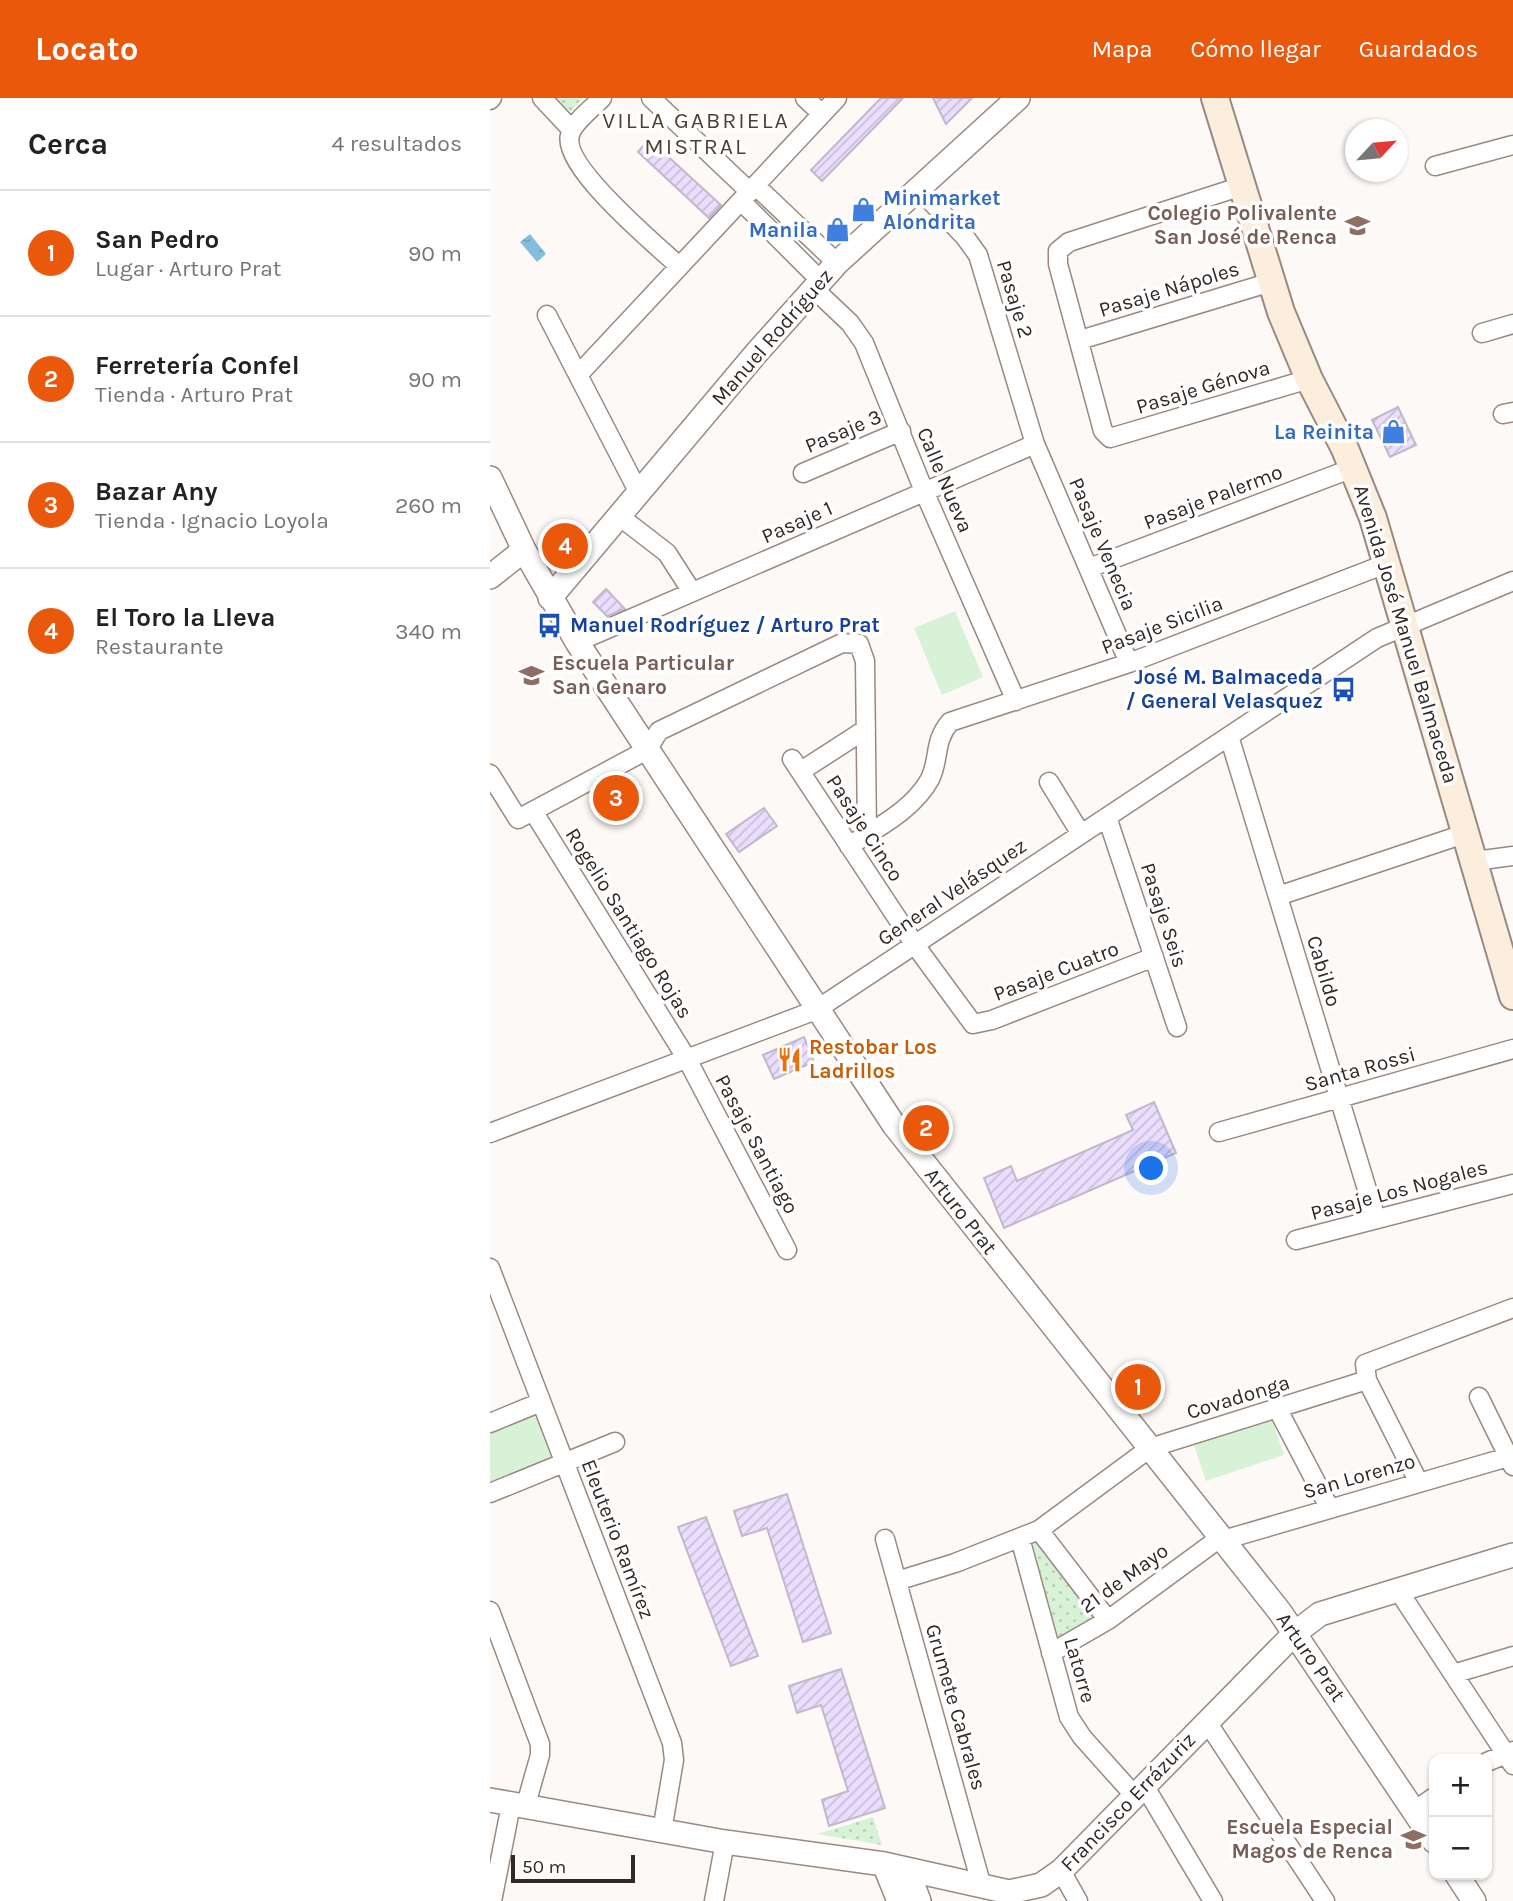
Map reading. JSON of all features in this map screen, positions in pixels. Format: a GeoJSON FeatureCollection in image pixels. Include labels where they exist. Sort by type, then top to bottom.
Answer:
{"type":"FeatureCollection","features":[{"type":"Feature","properties":{"kind":"main road","name":"Avenida José Manuel Balmaceda"},"geometry":{"type":"LineString","coordinates":[[1209,98],[1217,110],[1270,282],[1309,379],[1353,468],[1388,563],[1513,996]]}},
{"type":"Feature","properties":{"kind":"street"},"geometry":{"type":"LineString","coordinates":[[542,98],[572,130]]}},
{"type":"Feature","properties":{"kind":"street"},"geometry":{"type":"LineString","coordinates":[[602,98],[572,130],[571,145],[592,184],[679,266]]}},
{"type":"Feature","properties":{"kind":"street"},"geometry":{"type":"LineString","coordinates":[[651,98],[748,193],[837,263]]}},
{"type":"Feature","properties":{"kind":"street"},"geometry":{"type":"LineString","coordinates":[[805,98],[822,114]]}},
{"type":"Feature","properties":{"kind":"street"},"geometry":{"type":"LineString","coordinates":[[578,374],[837,98]]}},
{"type":"Feature","properties":{"kind":"street","name":"Manuel Rodríguez"},"geometry":{"type":"LineString","coordinates":[[550,598],[837,263],[1018,98]]}},
{"type":"Feature","properties":{"kind":"street"},"geometry":{"type":"LineString","coordinates":[[1435,166],[1513,145]]}},
{"type":"Feature","properties":{"kind":"street"},"geometry":{"type":"LineString","coordinates":[[1080,340],[1058,264],[1058,251],[1069,242],[1242,186]]}},
{"type":"Feature","properties":{"kind":"street","name":"Pasaje 2"},"geometry":{"type":"LineString","coordinates":[[918,187],[965,237],[978,255],[1035,444]]}},
{"type":"Feature","properties":{"kind":"street","name":"Calle Nueva"},"geometry":{"type":"LineString","coordinates":[[748,193],[864,343],[924,491],[1016,701]]}},
{"type":"Feature","properties":{"kind":"street","name":"Pasaje Nápoles"},"geometry":{"type":"LineString","coordinates":[[1080,340],[1270,282]]}},
{"type":"Feature","properties":{"kind":"street"},"geometry":{"type":"LineString","coordinates":[[547,316],[639,492]]}},
{"type":"Feature","properties":{"kind":"street"},"geometry":{"type":"LineString","coordinates":[[1482,333],[1513,324]]}},
{"type":"Feature","properties":{"kind":"street","name":"Pasaje Génova"},"geometry":{"type":"LineString","coordinates":[[1080,340],[1103,431],[1110,438],[1309,379]]}},
{"type":"Feature","properties":{"kind":"street","name":"Pasaje 3"},"geometry":{"type":"LineString","coordinates":[[803,473],[901,431]]}},
{"type":"Feature","properties":{"kind":"street","name":"Pasaje 1"},"geometry":{"type":"LineString","coordinates":[[577,642],[1035,444]]}},
{"type":"Feature","properties":{"kind":"street","name":"Pasaje Venecia"},"geometry":{"type":"LineString","coordinates":[[1035,444],[1129,663]]}},
{"type":"Feature","properties":{"kind":"street","name":"Pasaje Palermo"},"geometry":{"type":"LineString","coordinates":[[1089,568],[1353,468]]}},
{"type":"Feature","properties":{"kind":"street","name":"Arturo Prat"},"geometry":{"type":"LineString","coordinates":[[490,478],[524,550],[577,642],[816,1010],[894,1125],[1295,1633],[1429,1834]]}},
{"type":"Feature","properties":{"kind":"street"},"geometry":{"type":"LineString","coordinates":[[619,516],[667,553],[692,592]]}},
{"type":"Feature","properties":{"kind":"street"},"geometry":{"type":"LineString","coordinates":[[490,577],[524,550]]}},
{"type":"Feature","properties":{"kind":"street","name":"Pasaje Sicilia"},"geometry":{"type":"LineString","coordinates":[[867,834],[909,807],[931,777],[940,734],[950,722],[1129,663],[1388,563]]}},
{"type":"Feature","properties":{"kind":"street","name":"General Velásquez"},"geometry":{"type":"LineString","coordinates":[[490,1133],[816,1010],[1377,638],[1513,581]]}},
{"type":"Feature","properties":{"kind":"street"},"geometry":{"type":"LineString","coordinates":[[490,774],[518,819],[647,750],[659,731],[842,643],[859,644],[865,661],[867,834],[849,846]]}},
{"type":"Feature","properties":{"kind":"street","name":"Pasaje Cinco"},"geometry":{"type":"LineString","coordinates":[[866,729],[796,765],[915,945],[973,1024]]}},
{"type":"Feature","properties":{"kind":"street","name":"Cabildo"},"geometry":{"type":"LineString","coordinates":[[1229,736],[1376,1219]]}},
{"type":"Feature","properties":{"kind":"street"},"geometry":{"type":"LineString","coordinates":[[1049,782],[1081,834]]}},
{"type":"Feature","properties":{"kind":"street","name":"Rogelio Santiago Rojas"},"geometry":{"type":"LineString","coordinates":[[533,811],[687,1059]]}},
{"type":"Feature","properties":{"kind":"street","name":"Pasaje Seis"},"geometry":{"type":"LineString","coordinates":[[1108,817],[1177,1027]]}},
{"type":"Feature","properties":{"kind":"street"},"geometry":{"type":"LineString","coordinates":[[1278,896],[1467,833]]}},
{"type":"Feature","properties":{"kind":"street"},"geometry":{"type":"LineString","coordinates":[[1475,861],[1513,856]]}},
{"type":"Feature","properties":{"kind":"street","name":"Pasaje Cuatro"},"geometry":{"type":"LineString","coordinates":[[973,1024],[992,1020],[1154,957]]}},
{"type":"Feature","properties":{"kind":"street","name":"Santa Rossi"},"geometry":{"type":"LineString","coordinates":[[1219,1132],[1513,1049]]}},
{"type":"Feature","properties":{"kind":"street","name":"Pasaje Santiago"},"geometry":{"type":"LineString","coordinates":[[687,1059],[787,1250]]}},
{"type":"Feature","properties":{"kind":"street","name":"Pasaje Los Nogales"},"geometry":{"type":"LineString","coordinates":[[1296,1240],[1513,1184]]}},
{"type":"Feature","properties":{"kind":"street","name":"Eleuterio Ramírez"},"geometry":{"type":"LineString","coordinates":[[490,1268],[672,1743],[673,1769],[662,1831]]}},
{"type":"Feature","properties":{"kind":"street"},"geometry":{"type":"LineString","coordinates":[[1419,1483],[1367,1380],[1364,1368],[1367,1361],[1513,1308]]}},
{"type":"Feature","properties":{"kind":"street","name":"Covadonga"},"geometry":{"type":"LineString","coordinates":[[897,1581],[1039,1530],[1150,1448],[1367,1380]]}},
{"type":"Feature","properties":{"kind":"street"},"geometry":{"type":"LineString","coordinates":[[1479,1397],[1511,1462]]}},
{"type":"Feature","properties":{"kind":"street"},"geometry":{"type":"LineString","coordinates":[[490,1423],[541,1402]]}},
{"type":"Feature","properties":{"kind":"street"},"geometry":{"type":"LineString","coordinates":[[1277,1408],[1330,1509]]}},
{"type":"Feature","properties":{"kind":"street"},"geometry":{"type":"LineString","coordinates":[[490,1493],[615,1442]]}},
{"type":"Feature","properties":{"kind":"street","name":"San Lorenzo"},"geometry":{"type":"LineString","coordinates":[[1223,1540],[1419,1483],[1511,1462]]}},
{"type":"Feature","properties":{"kind":"street"},"geometry":{"type":"LineString","coordinates":[[1039,1530],[1108,1620]]}},
{"type":"Feature","properties":{"kind":"street","name":"Latorre"},"geometry":{"type":"LineString","coordinates":[[1020,1538],[1073,1724],[1139,1790],[1213,1901]]}},
{"type":"Feature","properties":{"kind":"street","name":"Grumete Cabrales"},"geometry":{"type":"LineString","coordinates":[[885,1539],[982,1887]]}},
{"type":"Feature","properties":{"kind":"street","name":"21 de Mayo"},"geometry":{"type":"LineString","coordinates":[[1051,1653],[1108,1620],[1203,1549],[1223,1540]]}},
{"type":"Feature","properties":{"kind":"street","name":"Francisco Errázuriz"},"geometry":{"type":"LineString","coordinates":[[509,1804],[725,1842],[895,1866],[1009,1892],[1030,1889],[1061,1871],[1295,1633],[1320,1614],[1513,1555]]}},
{"type":"Feature","properties":{"kind":"street"},"geometry":{"type":"LineString","coordinates":[[1398,1590],[1510,1756],[1492,1761]]}},
{"type":"Feature","properties":{"kind":"street"},"geometry":{"type":"LineString","coordinates":[[490,1611],[540,1744],[540,1755],[509,1804],[492,1901]]}},
{"type":"Feature","properties":{"kind":"street"},"geometry":{"type":"LineString","coordinates":[[1453,1674],[1513,1656]]}},
{"type":"Feature","properties":{"kind":"street"},"geometry":{"type":"LineString","coordinates":[[1207,1722],[1325,1901]]}},
{"type":"Feature","properties":{"kind":"street"},"geometry":{"type":"LineString","coordinates":[[1414,1811],[1429,1800]]}},
{"type":"Feature","properties":{"kind":"street"},"geometry":{"type":"LineString","coordinates":[[714,1901],[725,1842]]}},
{"type":"Feature","properties":{"kind":"street"},"geometry":{"type":"LineString","coordinates":[[895,1866],[899,1901]]}},
{"type":"Feature","properties":{"kind":"street"},"geometry":{"type":"LineString","coordinates":[[895,1866],[919,1901]]}},
{"type":"Feature","properties":{"kind":"street"},"geometry":{"type":"LineString","coordinates":[[1061,1871],[1078,1901]]}},
{"type":"Feature","properties":{"kind":"street"},"geometry":{"type":"LineString","coordinates":[[1460,1880],[1474,1901]]}},
{"type":"Feature","properties":{"kind":"green space"},"geometry":{"type":"Polygon","coordinates":[[[556,98],[583,98],[570,112],[556,98]]]}},
{"type":"Feature","properties":{"kind":"green space"},"geometry":{"type":"Polygon","coordinates":[[[955,611],[983,677],[942,695],[914,628],[955,611]]]}},
{"type":"Feature","properties":{"kind":"green space"},"geometry":{"type":"Polygon","coordinates":[[[537,1415],[554,1459],[490,1483],[490,1433],[537,1415]]]}},
{"type":"Feature","properties":{"kind":"green space"},"geometry":{"type":"Polygon","coordinates":[[[1271,1417],[1284,1455],[1206,1481],[1193,1442],[1271,1417]]]}},
{"type":"Feature","properties":{"kind":"green space"},"geometry":{"type":"Polygon","coordinates":[[[1038,1540],[1098,1618],[1055,1641],[1029,1543],[1038,1540]]]}},
{"type":"Feature","properties":{"kind":"green space"},"geometry":{"type":"Polygon","coordinates":[[[873,1817],[882,1845],[817,1834],[873,1817]]]}},
{"type":"Feature","properties":{"kind":"water"},"geometry":{"type":"Polygon","coordinates":[[[530,234],[546,254],[537,262],[520,242],[530,234]]]}},
{"type":"Feature","properties":{"kind":"building"},"geometry":{"type":"Polygon","coordinates":[[[881,98],[903,98],[822,181],[811,170],[881,98]]]}},
{"type":"Feature","properties":{"kind":"building"},"geometry":{"type":"Polygon","coordinates":[[[933,98],[972,98],[946,124],[933,98]]]}},
{"type":"Feature","properties":{"kind":"building"},"geometry":{"type":"Polygon","coordinates":[[[649,139],[721,205],[709,218],[638,152],[649,139]]]}},
{"type":"Feature","properties":{"kind":"building","name":"Minimarket Alondrita"},"geometry":{"type":"Polygon","coordinates":[[[864,200],[873,209],[863,220],[853,212],[864,200]]]}},
{"type":"Feature","properties":{"kind":"building","name":"La Reinita"},"geometry":{"type":"Polygon","coordinates":[[[1398,407],[1416,445],[1390,457],[1372,420],[1398,407]]]}},
{"type":"Feature","properties":{"kind":"building"},"geometry":{"type":"Polygon","coordinates":[[[571,531],[578,542],[567,556],[557,558],[549,544],[571,531]]]}},
{"type":"Feature","properties":{"kind":"building"},"geometry":{"type":"Polygon","coordinates":[[[606,589],[625,609],[607,616],[593,602],[606,589]]]}},
{"type":"Feature","properties":{"kind":"building"},"geometry":{"type":"Polygon","coordinates":[[[629,776],[641,797],[602,819],[591,798],[629,776]]]}},
{"type":"Feature","properties":{"kind":"building"},"geometry":{"type":"Polygon","coordinates":[[[764,808],[777,826],[739,852],[726,834],[764,808]]]}},
{"type":"Feature","properties":{"kind":"building","name":"Restobar Los Ladrillos"},"geometry":{"type":"Polygon","coordinates":[[[804,1037],[814,1062],[774,1079],[763,1055],[804,1037]]]}},
{"type":"Feature","properties":{"kind":"building"},"geometry":{"type":"Polygon","coordinates":[[[1154,1102],[1176,1153],[1004,1228],[984,1178],[1011,1166],[1017,1181],[1133,1130],[1126,1115],[1154,1102]]]}},
{"type":"Feature","properties":{"kind":"building"},"geometry":{"type":"Polygon","coordinates":[[[928,1115],[937,1136],[925,1142],[915,1120],[928,1115]]]}},
{"type":"Feature","properties":{"kind":"building"},"geometry":{"type":"Polygon","coordinates":[[[1142,1375],[1149,1392],[1135,1399],[1127,1382],[1142,1375]]]}},
{"type":"Feature","properties":{"kind":"building"},"geometry":{"type":"Polygon","coordinates":[[[787,1494],[831,1633],[803,1642],[767,1528],[742,1536],[734,1511],[787,1494]]]}},
{"type":"Feature","properties":{"kind":"building"},"geometry":{"type":"Polygon","coordinates":[[[706,1517],[758,1656],[731,1666],[678,1527],[706,1517]]]}},
{"type":"Feature","properties":{"kind":"building"},"geometry":{"type":"Polygon","coordinates":[[[841,1669],[885,1808],[829,1826],[822,1800],[848,1791],[821,1705],[797,1713],[789,1686],[841,1669]]]}},
{"type":"Feature","properties":{"kind":"place","name":"Minimarket Alondrita"},"geometry":{"type":"Point","coordinates":[863,210]}},
{"type":"Feature","properties":{"kind":"place","name":"Colegio Polivalente San José de Renca"},"geometry":{"type":"Point","coordinates":[1357,225]}},
{"type":"Feature","properties":{"kind":"place","name":"Manila"},"geometry":{"type":"Point","coordinates":[838,230]}},
{"type":"Feature","properties":{"kind":"place","name":"La Reinita"},"geometry":{"type":"Point","coordinates":[1394,432]}},
{"type":"Feature","properties":{"kind":"place","name":"El Toro la Lleva"},"geometry":{"type":"Point","coordinates":[565,546]}},
{"type":"Feature","properties":{"kind":"place","name":"Manuel Rodríguez / Arturo Prat"},"geometry":{"type":"Point","coordinates":[550,625]}},
{"type":"Feature","properties":{"kind":"place","name":"Escuela Particular San Genaro"},"geometry":{"type":"Point","coordinates":[532,675]}},
{"type":"Feature","properties":{"kind":"place","name":"José M. Balmaceda / General Velasquez"},"geometry":{"type":"Point","coordinates":[1343,689]}},
{"type":"Feature","properties":{"kind":"place","name":"Bazar Any"},"geometry":{"type":"Point","coordinates":[616,798]}},
{"type":"Feature","properties":{"kind":"place","name":"Restobar Los Ladrillos"},"geometry":{"type":"Point","coordinates":[789,1059]}},
{"type":"Feature","properties":{"kind":"place","name":"Ferretería Confel"},"geometry":{"type":"Point","coordinates":[926,1128]}},
{"type":"Feature","properties":{"kind":"place","name":"San Pedro"},"geometry":{"type":"Point","coordinates":[1138,1387]}},
{"type":"Feature","properties":{"kind":"place","name":"Escuela Especial Magos de Renca"},"geometry":{"type":"Point","coordinates":[1413,1839]}},
{"type":"Feature","properties":{"kind":"district","name":"VILLA GABRIELA MISTRAL"},"geometry":{"type":"Point","coordinates":[696,133]}}]}
